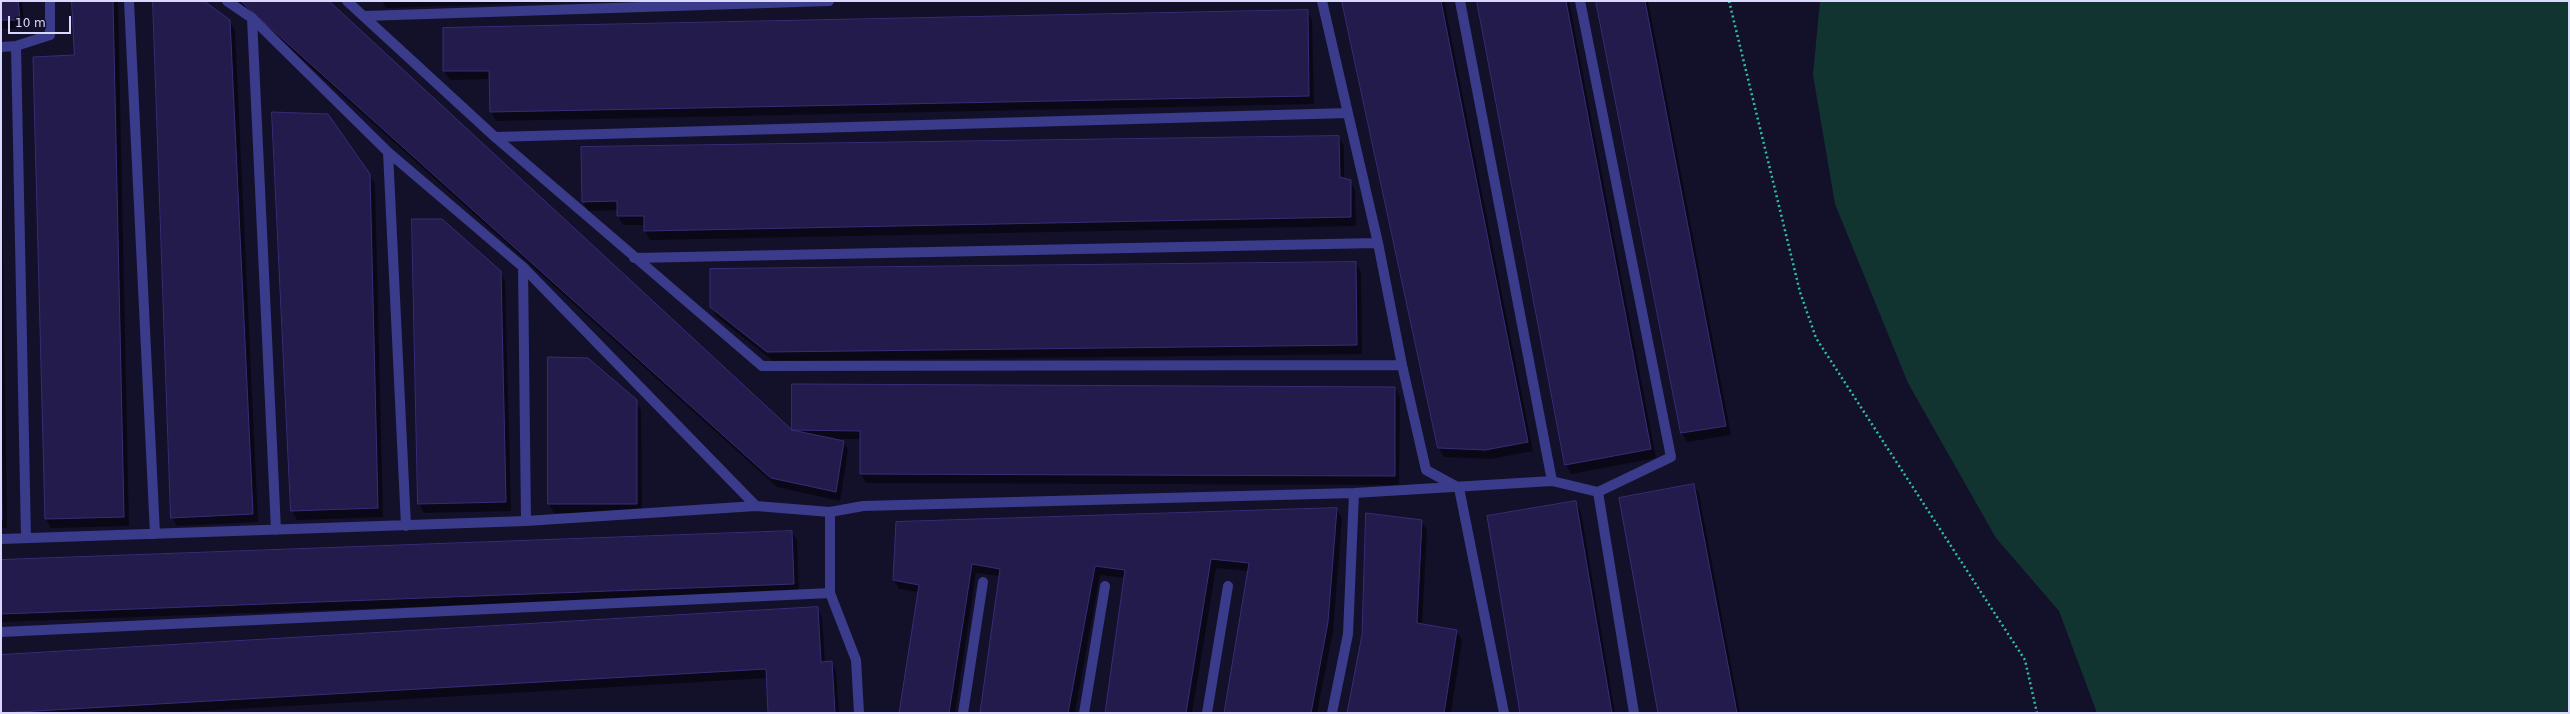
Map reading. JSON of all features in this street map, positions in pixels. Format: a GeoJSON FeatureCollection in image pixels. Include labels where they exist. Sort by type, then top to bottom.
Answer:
{"type":"FeatureCollection","features":[{"type":"Feature","properties":{"kind":"lane"},"geometry":{"type":"LineString","coordinates":[[1,47],[16,46],[50,35],[50,1]]}},
{"type":"Feature","properties":{"kind":"lane"},"geometry":{"type":"LineString","coordinates":[[129,1],[155,534]]}},
{"type":"Feature","properties":{"kind":"lane"},"geometry":{"type":"LineString","coordinates":[[227,1],[252,18],[388,152],[523,267],[756,506]]}},
{"type":"Feature","properties":{"kind":"lane"},"geometry":{"type":"LineString","coordinates":[[347,1],[495,136],[634,258],[762,366],[1402,366]]}},
{"type":"Feature","properties":{"kind":"lane"},"geometry":{"type":"LineString","coordinates":[[364,16],[829,1]]}},
{"type":"Feature","properties":{"kind":"lane"},"geometry":{"type":"LineString","coordinates":[[1322,1],[1378,243],[1402,366],[1426,470],[1459,488]]}},
{"type":"Feature","properties":{"kind":"lane"},"geometry":{"type":"LineString","coordinates":[[1460,1],[1552,481]]}},
{"type":"Feature","properties":{"kind":"lane"},"geometry":{"type":"LineString","coordinates":[[1,539],[526,521],[756,506],[830,512],[863,506],[1354,493],[1459,488],[1552,481],[1598,492],[1671,457],[1580,1]]}},
{"type":"Feature","properties":{"kind":"lane"},"geometry":{"type":"LineString","coordinates":[[252,18],[276,530]]}},
{"type":"Feature","properties":{"kind":"lane"},"geometry":{"type":"LineString","coordinates":[[16,46],[26,538]]}},
{"type":"Feature","properties":{"kind":"lane"},"geometry":{"type":"LineString","coordinates":[[495,136],[1348,113]]}},
{"type":"Feature","properties":{"kind":"lane"},"geometry":{"type":"LineString","coordinates":[[388,152],[406,526]]}},
{"type":"Feature","properties":{"kind":"lane"},"geometry":{"type":"LineString","coordinates":[[634,258],[1378,243]]}},
{"type":"Feature","properties":{"kind":"lane"},"geometry":{"type":"LineString","coordinates":[[523,267],[526,521]]}},
{"type":"Feature","properties":{"kind":"lane"},"geometry":{"type":"LineString","coordinates":[[1459,488],[1504,713]]}},
{"type":"Feature","properties":{"kind":"lane"},"geometry":{"type":"LineString","coordinates":[[1598,492],[1634,713]]}},
{"type":"Feature","properties":{"kind":"lane"},"geometry":{"type":"LineString","coordinates":[[1332,713],[1348,634],[1354,493]]}},
{"type":"Feature","properties":{"kind":"lane"},"geometry":{"type":"LineString","coordinates":[[830,512],[830,593],[856,660],[859,713]]}},
{"type":"Feature","properties":{"kind":"lane"},"geometry":{"type":"LineString","coordinates":[[962,713],[983,582]]}},
{"type":"Feature","properties":{"kind":"lane"},"geometry":{"type":"LineString","coordinates":[[1084,713],[1105,586]]}},
{"type":"Feature","properties":{"kind":"lane"},"geometry":{"type":"LineString","coordinates":[[1207,713],[1228,586]]}},
{"type":"Feature","properties":{"kind":"lane"},"geometry":{"type":"LineString","coordinates":[[1,632],[830,593]]}},
{"type":"Feature","properties":{"kind":"lane"},"geometry":{"type":"LineString","coordinates":[[1496,713],[1500,693]]}},
{"type":"Feature","properties":{"kind":"path"},"geometry":{"type":"LineString","coordinates":[[1729,1],[1800,292],[1816,338],[2025,660],[2037,713]]}},
{"type":"Feature","properties":{"kind":"green space"},"geometry":{"type":"Polygon","coordinates":[[[1820,1],[2569,1],[2569,713],[2097,713],[2059,611],[1996,538],[1908,383],[1835,204],[1813,75],[1820,1]]]}},
{"type":"Feature","properties":{"kind":"building"},"geometry":{"type":"Polygon","coordinates":[[[1,1],[18,1],[20,20],[1,20],[1,1]]]}},
{"type":"Feature","properties":{"kind":"building"},"geometry":{"type":"Polygon","coordinates":[[[72,1],[113,1],[124,517],[45,519],[33,57],[74,55],[72,1]]]}},
{"type":"Feature","properties":{"kind":"building"},"geometry":{"type":"Polygon","coordinates":[[[153,1],[204,1],[230,20],[253,514],[171,518],[153,1]]]}},
{"type":"Feature","properties":{"kind":"building"},"geometry":{"type":"Polygon","coordinates":[[[241,1],[329,1],[792,430],[844,441],[836,492],[771,478],[241,1]]]}},
{"type":"Feature","properties":{"kind":"building"},"geometry":{"type":"Polygon","coordinates":[[[1342,1],[1441,1],[1528,442],[1485,450],[1438,448],[1342,1]]]}},
{"type":"Feature","properties":{"kind":"building"},"geometry":{"type":"Polygon","coordinates":[[[1477,1],[1566,1],[1651,449],[1565,465],[1477,1]]]}},
{"type":"Feature","properties":{"kind":"building"},"geometry":{"type":"Polygon","coordinates":[[[1596,1],[1645,1],[1726,426],[1681,433],[1596,1]]]}},
{"type":"Feature","properties":{"kind":"building"},"geometry":{"type":"Polygon","coordinates":[[[1308,10],[1309,96],[490,112],[489,71],[443,71],[443,28],[1308,10]]]}},
{"type":"Feature","properties":{"kind":"building"},"geometry":{"type":"Polygon","coordinates":[[[272,112],[328,114],[370,174],[378,508],[291,511],[272,112]]]}},
{"type":"Feature","properties":{"kind":"building"},"geometry":{"type":"Polygon","coordinates":[[[1339,136],[1340,177],[1351,180],[1351,217],[644,231],[644,216],[617,216],[617,201],[582,202],[581,147],[1339,136]]]}},
{"type":"Feature","properties":{"kind":"building"},"geometry":{"type":"Polygon","coordinates":[[[412,219],[442,219],[501,271],[506,502],[418,504],[412,219]]]}},
{"type":"Feature","properties":{"kind":"building"},"geometry":{"type":"Polygon","coordinates":[[[1356,262],[1357,345],[767,352],[710,307],[710,269],[1356,262]]]}},
{"type":"Feature","properties":{"kind":"building"},"geometry":{"type":"Polygon","coordinates":[[[548,357],[588,358],[637,400],[637,504],[548,504],[548,357]]]}},
{"type":"Feature","properties":{"kind":"building"},"geometry":{"type":"Polygon","coordinates":[[[792,384],[1395,387],[1395,476],[860,474],[860,431],[792,430],[792,384]]]}},
{"type":"Feature","properties":{"kind":"building"},"geometry":{"type":"Polygon","coordinates":[[[1,387],[2,520],[1,520],[1,387]]]}},
{"type":"Feature","properties":{"kind":"building"},"geometry":{"type":"Polygon","coordinates":[[[1694,484],[1737,713],[1658,713],[1619,498],[1694,484]]]}},
{"type":"Feature","properties":{"kind":"building"},"geometry":{"type":"Polygon","coordinates":[[[1576,501],[1612,713],[1520,713],[1487,516],[1576,501]]]}},
{"type":"Feature","properties":{"kind":"building"},"geometry":{"type":"Polygon","coordinates":[[[1337,508],[1328,622],[1311,713],[1224,713],[1249,563],[1211,559],[1186,713],[1105,713],[1125,570],[1095,566],[1068,713],[980,713],[1000,569],[972,564],[949,713],[899,713],[919,585],[893,580],[896,522],[1337,508]]]}},
{"type":"Feature","properties":{"kind":"building"},"geometry":{"type":"Polygon","coordinates":[[[1366,513],[1422,520],[1417,623],[1457,630],[1444,713],[1347,713],[1362,635],[1366,513]]]}},
{"type":"Feature","properties":{"kind":"building"},"geometry":{"type":"Polygon","coordinates":[[[792,531],[794,584],[1,614],[1,560],[792,531]]]}},
{"type":"Feature","properties":{"kind":"building"},"geometry":{"type":"Polygon","coordinates":[[[818,607],[821,662],[832,661],[835,713],[768,713],[766,669],[1,713],[1,655],[818,607]]]}}]}
